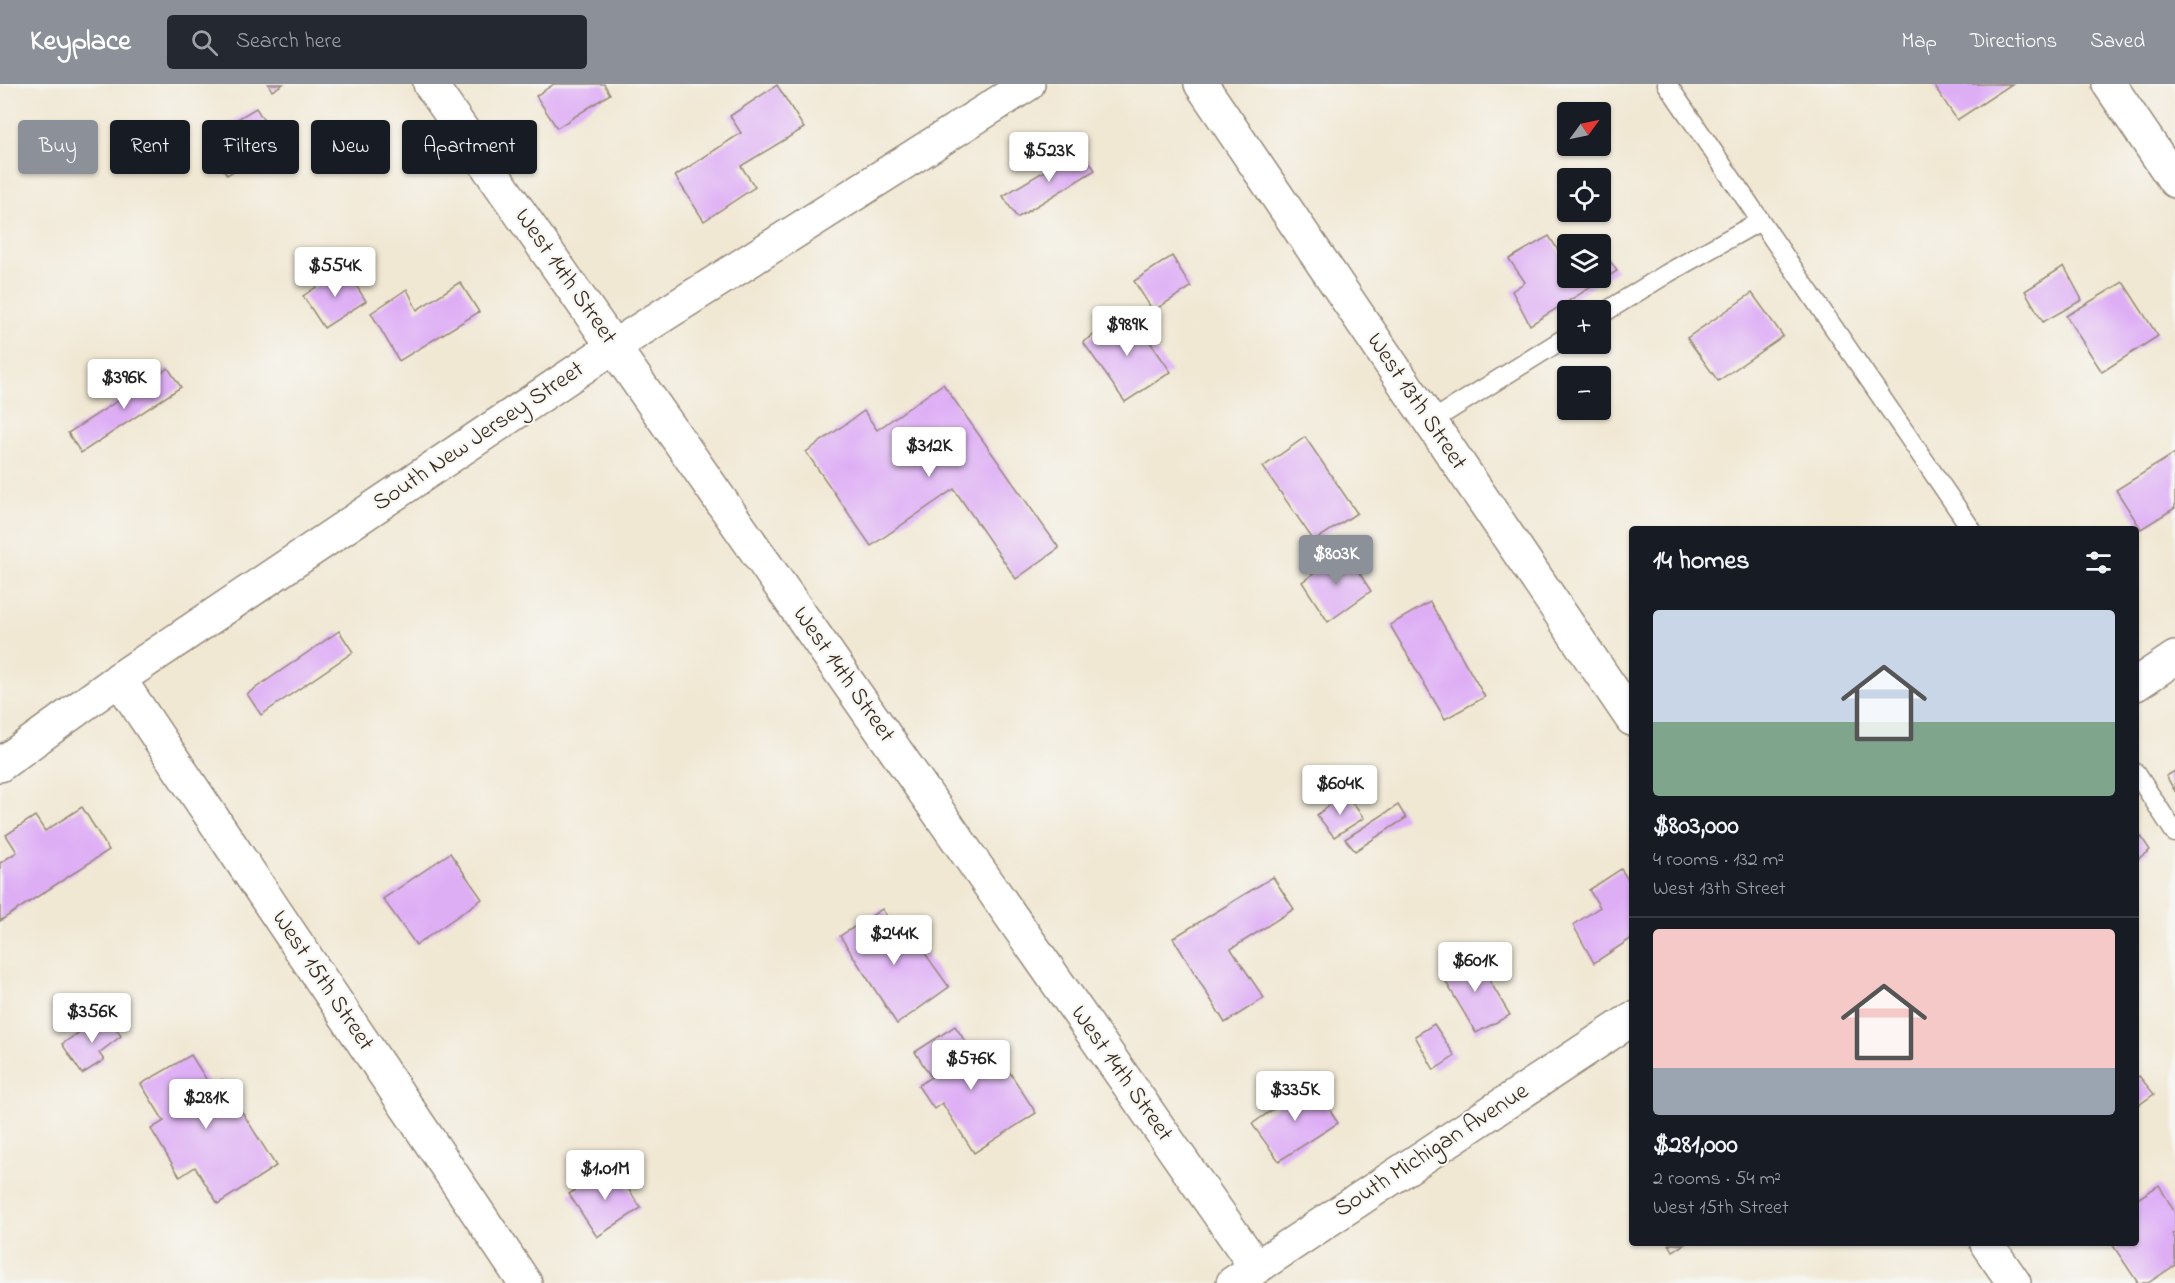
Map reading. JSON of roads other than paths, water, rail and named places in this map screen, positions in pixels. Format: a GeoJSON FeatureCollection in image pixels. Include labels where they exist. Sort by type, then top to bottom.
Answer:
{"type":"FeatureCollection","features":[{"type":"Feature","properties":{"kind":"street","name":"West 14th Street"},"geometry":{"type":"LineString","coordinates":[[430,84],[613,346],[1245,1275]]}},
{"type":"Feature","properties":{"kind":"street","name":"South New Jersey Street"},"geometry":{"type":"LineString","coordinates":[[0,765],[119,679],[613,346],[1028,84]]}},
{"type":"Feature","properties":{"kind":"street","name":"West 13th Street"},"geometry":{"type":"LineString","coordinates":[[1201,84],[1629,715]]}},
{"type":"Feature","properties":{"kind":"street"},"geometry":{"type":"LineString","coordinates":[[2109,84],[2175,181]]}},
{"type":"Feature","properties":{"kind":"street"},"geometry":{"type":"LineString","coordinates":[[2139,682],[2175,658]]}},
{"type":"Feature","properties":{"kind":"street","name":"West 15th Street"},"geometry":{"type":"LineString","coordinates":[[119,679],[525,1283]]}},
{"type":"Feature","properties":{"kind":"street","name":"South Michigan Avenue"},"geometry":{"type":"LineString","coordinates":[[1245,1275],[1629,1021]]}},
{"type":"Feature","properties":{"kind":"street"},"geometry":{"type":"LineString","coordinates":[[1989,1246],[2014,1283]]}},
{"type":"Feature","properties":{"kind":"lane"},"geometry":{"type":"LineString","coordinates":[[1667,84],[1969,526]]}},
{"type":"Feature","properties":{"kind":"lane"},"geometry":{"type":"LineString","coordinates":[[1611,308],[1761,221]]}},
{"type":"Feature","properties":{"kind":"lane"},"geometry":{"type":"LineString","coordinates":[[1430,422],[1557,343]]}},
{"type":"Feature","properties":{"kind":"lane"},"geometry":{"type":"LineString","coordinates":[[2139,778],[2175,833]]}}]}
